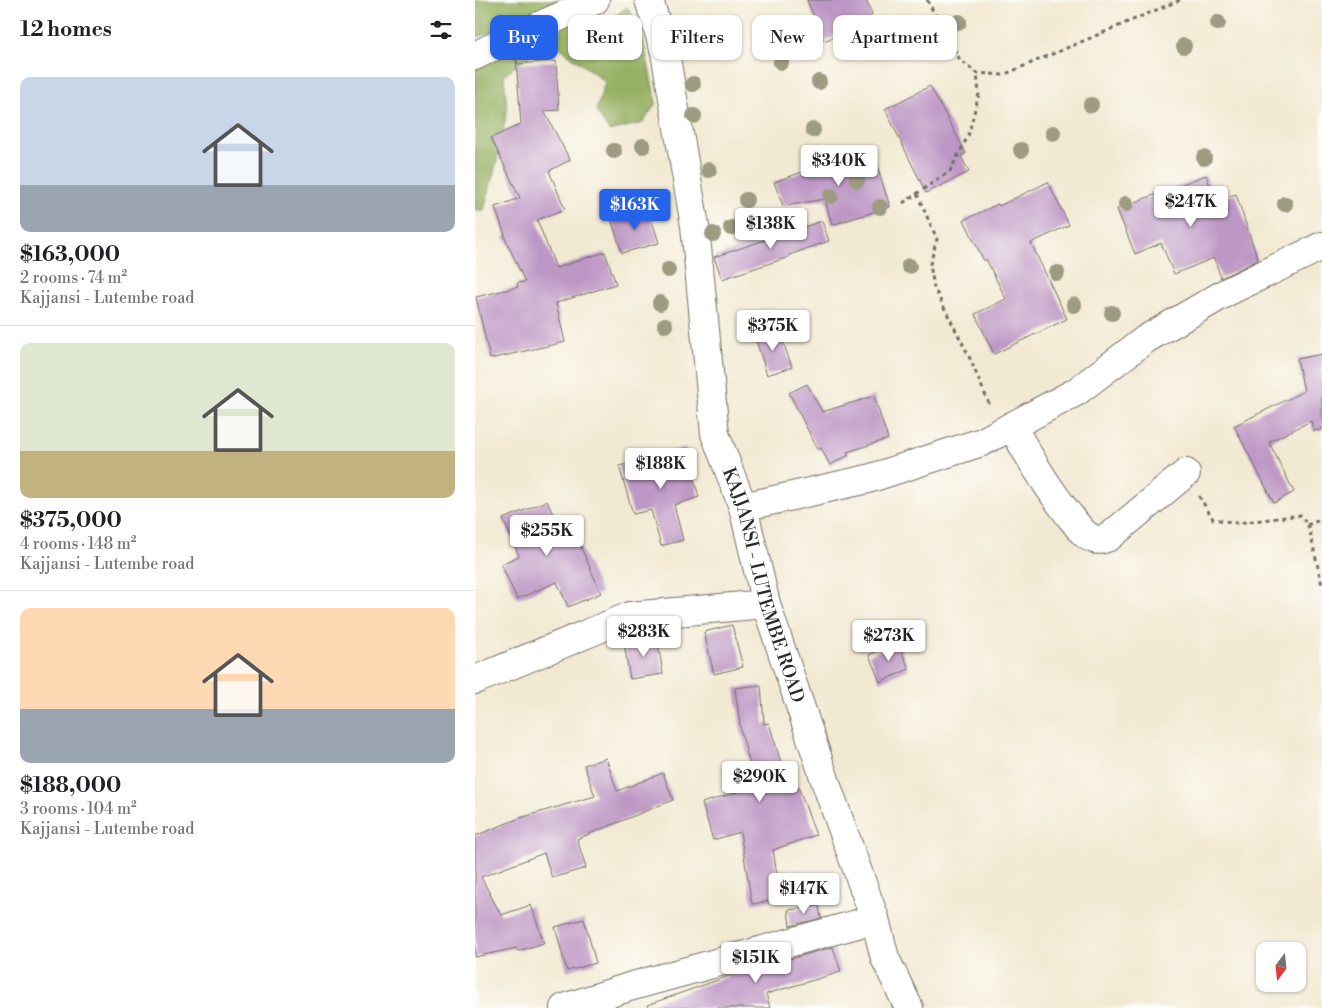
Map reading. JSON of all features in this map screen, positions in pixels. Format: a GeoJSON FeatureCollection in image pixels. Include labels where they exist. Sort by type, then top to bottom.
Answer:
{"type":"FeatureCollection","features":[{"type":"Feature","properties":{"kind":"street"},"geometry":{"type":"LineString","coordinates":[[475,56],[503,41],[595,0]]}},
{"type":"Feature","properties":{"kind":"street","name":"KAJJANSI - LUTEMBE ROAD"},"geometry":{"type":"LineString","coordinates":[[649,0],[665,52],[695,226],[715,434],[743,507],[766,604],[828,789],[875,919],[885,958],[909,1008]]}},
{"type":"Feature","properties":{"kind":"street"},"geometry":{"type":"LineString","coordinates":[[743,507],[868,479],[982,442],[1076,392],[1146,339],[1227,292],[1322,246]]}},
{"type":"Feature","properties":{"kind":"street"},"geometry":{"type":"LineString","coordinates":[[1006,429],[1078,527],[1094,539],[1103,540],[1109,537],[1185,474]]}},
{"type":"Feature","properties":{"kind":"street"},"geometry":{"type":"LineString","coordinates":[[475,680],[630,616],[766,604]]}},
{"type":"Feature","properties":{"kind":"street"},"geometry":{"type":"LineString","coordinates":[[564,1008],[629,987],[875,919]]}},
{"type":"Feature","properties":{"kind":"path"},"geometry":{"type":"LineString","coordinates":[[927,0],[960,60],[977,72],[1003,75],[1180,0]]}},
{"type":"Feature","properties":{"kind":"path"},"geometry":{"type":"LineString","coordinates":[[903,203],[950,171],[968,136],[979,94],[977,72]]}},
{"type":"Feature","properties":{"kind":"path"},"geometry":{"type":"LineString","coordinates":[[917,194],[937,239],[930,264],[934,288],[1006,429]]}},
{"type":"Feature","properties":{"kind":"path"},"geometry":{"type":"LineString","coordinates":[[1185,474],[1213,519],[1237,523],[1301,515],[1309,528],[1322,585]]}},
{"type":"Feature","properties":{"kind":"path"},"geometry":{"type":"LineString","coordinates":[[1307,525],[1322,519]]}},
{"type":"Feature","properties":{"kind":"green space"},"geometry":{"type":"Polygon","coordinates":[[[475,0],[569,0],[532,15],[490,15],[490,32],[475,38],[475,0]]]}},
{"type":"Feature","properties":{"kind":"green space"},"geometry":{"type":"Polygon","coordinates":[[[627,7],[632,15],[616,15],[627,7]]]}},
{"type":"Feature","properties":{"kind":"green space"},"geometry":{"type":"Polygon","coordinates":[[[568,23],[568,54],[558,46],[558,32],[568,23]]]}},
{"type":"Feature","properties":{"kind":"green space"},"geometry":{"type":"Polygon","coordinates":[[[642,33],[656,103],[643,123],[609,131],[596,111],[605,82],[576,60],[642,60],[642,33]]]}},
{"type":"Feature","properties":{"kind":"green space"},"geometry":{"type":"Polygon","coordinates":[[[493,60],[524,60],[504,75],[507,110],[497,161],[484,210],[475,210],[475,68],[493,60]]]}},
{"type":"Feature","properties":{"kind":"building"},"geometry":{"type":"Polygon","coordinates":[[[807,0],[866,0],[872,14],[833,15],[833,37],[824,41],[823,15],[813,15],[807,0]]]}},
{"type":"Feature","properties":{"kind":"building"},"geometry":{"type":"Polygon","coordinates":[[[516,60],[518,64],[556,61],[559,110],[544,111],[570,160],[549,171],[565,209],[537,220],[556,268],[605,252],[616,284],[556,303],[565,342],[490,359],[476,297],[518,287],[517,283],[525,282],[504,236],[495,207],[520,198],[491,138],[521,124],[516,60]]]}},
{"type":"Feature","properties":{"kind":"building"},"geometry":{"type":"Polygon","coordinates":[[[930,86],[966,153],[961,156],[969,172],[926,193],[885,109],[930,86]]]}},
{"type":"Feature","properties":{"kind":"building"},"geometry":{"type":"Polygon","coordinates":[[[871,146],[890,207],[832,225],[825,199],[783,206],[774,182],[871,146]]]}},
{"type":"Feature","properties":{"kind":"building"},"geometry":{"type":"Polygon","coordinates":[[[1206,175],[1216,201],[1236,194],[1258,260],[1221,278],[1214,258],[1174,274],[1161,243],[1135,254],[1117,209],[1206,175]]]}},
{"type":"Feature","properties":{"kind":"building"},"geometry":{"type":"Polygon","coordinates":[[[1048,182],[1069,225],[1031,243],[1067,319],[994,354],[975,314],[1006,299],[986,259],[984,261],[964,220],[998,204],[999,206],[1048,182]]]}},
{"type":"Feature","properties":{"kind":"building"},"geometry":{"type":"Polygon","coordinates":[[[648,208],[659,243],[622,253],[611,219],[648,208]]]}},
{"type":"Feature","properties":{"kind":"building"},"geometry":{"type":"Polygon","coordinates":[[[822,221],[829,241],[789,255],[789,257],[722,279],[714,257],[822,221]]]}},
{"type":"Feature","properties":{"kind":"building"},"geometry":{"type":"Polygon","coordinates":[[[778,328],[792,367],[767,375],[755,337],[778,328]]]}},
{"type":"Feature","properties":{"kind":"building"},"geometry":{"type":"Polygon","coordinates":[[[1322,354],[1322,430],[1313,431],[1311,421],[1269,442],[1294,492],[1274,503],[1234,426],[1304,391],[1297,359],[1322,354]]]}},
{"type":"Feature","properties":{"kind":"building"},"geometry":{"type":"Polygon","coordinates":[[[807,384],[822,412],[874,396],[888,439],[847,452],[849,455],[830,465],[821,448],[818,450],[789,393],[807,384]]]}},
{"type":"Feature","properties":{"kind":"building"},"geometry":{"type":"Polygon","coordinates":[[[685,448],[699,497],[674,505],[683,540],[661,546],[651,510],[633,514],[619,466],[685,448]]]}},
{"type":"Feature","properties":{"kind":"building"},"geometry":{"type":"Polygon","coordinates":[[[547,501],[564,539],[575,534],[601,593],[568,607],[557,582],[517,599],[501,564],[519,556],[503,519],[547,501]]]}},
{"type":"Feature","properties":{"kind":"building"},"geometry":{"type":"Polygon","coordinates":[[[732,625],[743,667],[714,674],[704,632],[732,625]]]}},
{"type":"Feature","properties":{"kind":"building"},"geometry":{"type":"Polygon","coordinates":[[[657,637],[663,674],[630,679],[624,643],[657,637]]]}},
{"type":"Feature","properties":{"kind":"building"},"geometry":{"type":"Polygon","coordinates":[[[898,643],[909,669],[880,682],[869,655],[898,643]]]}},
{"type":"Feature","properties":{"kind":"building"},"geometry":{"type":"Polygon","coordinates":[[[761,685],[764,724],[769,723],[789,789],[798,786],[816,835],[773,850],[781,899],[752,904],[740,832],[713,840],[702,803],[756,786],[741,732],[735,688],[761,685]]]}},
{"type":"Feature","properties":{"kind":"building"},"geometry":{"type":"Polygon","coordinates":[[[606,758],[617,791],[663,773],[673,800],[577,839],[586,868],[552,878],[544,853],[481,877],[501,915],[531,905],[544,943],[518,951],[516,948],[475,957],[475,836],[520,818],[595,796],[584,765],[606,758]]]}},
{"type":"Feature","properties":{"kind":"building"},"geometry":{"type":"Polygon","coordinates":[[[819,906],[821,918],[790,926],[788,910],[819,906]]]}},
{"type":"Feature","properties":{"kind":"building"},"geometry":{"type":"Polygon","coordinates":[[[584,919],[596,963],[567,971],[555,927],[584,919]]]}},
{"type":"Feature","properties":{"kind":"building"},"geometry":{"type":"Polygon","coordinates":[[[833,947],[841,972],[766,994],[770,1008],[648,1008],[647,1005],[732,975],[833,947]]]}}]}
